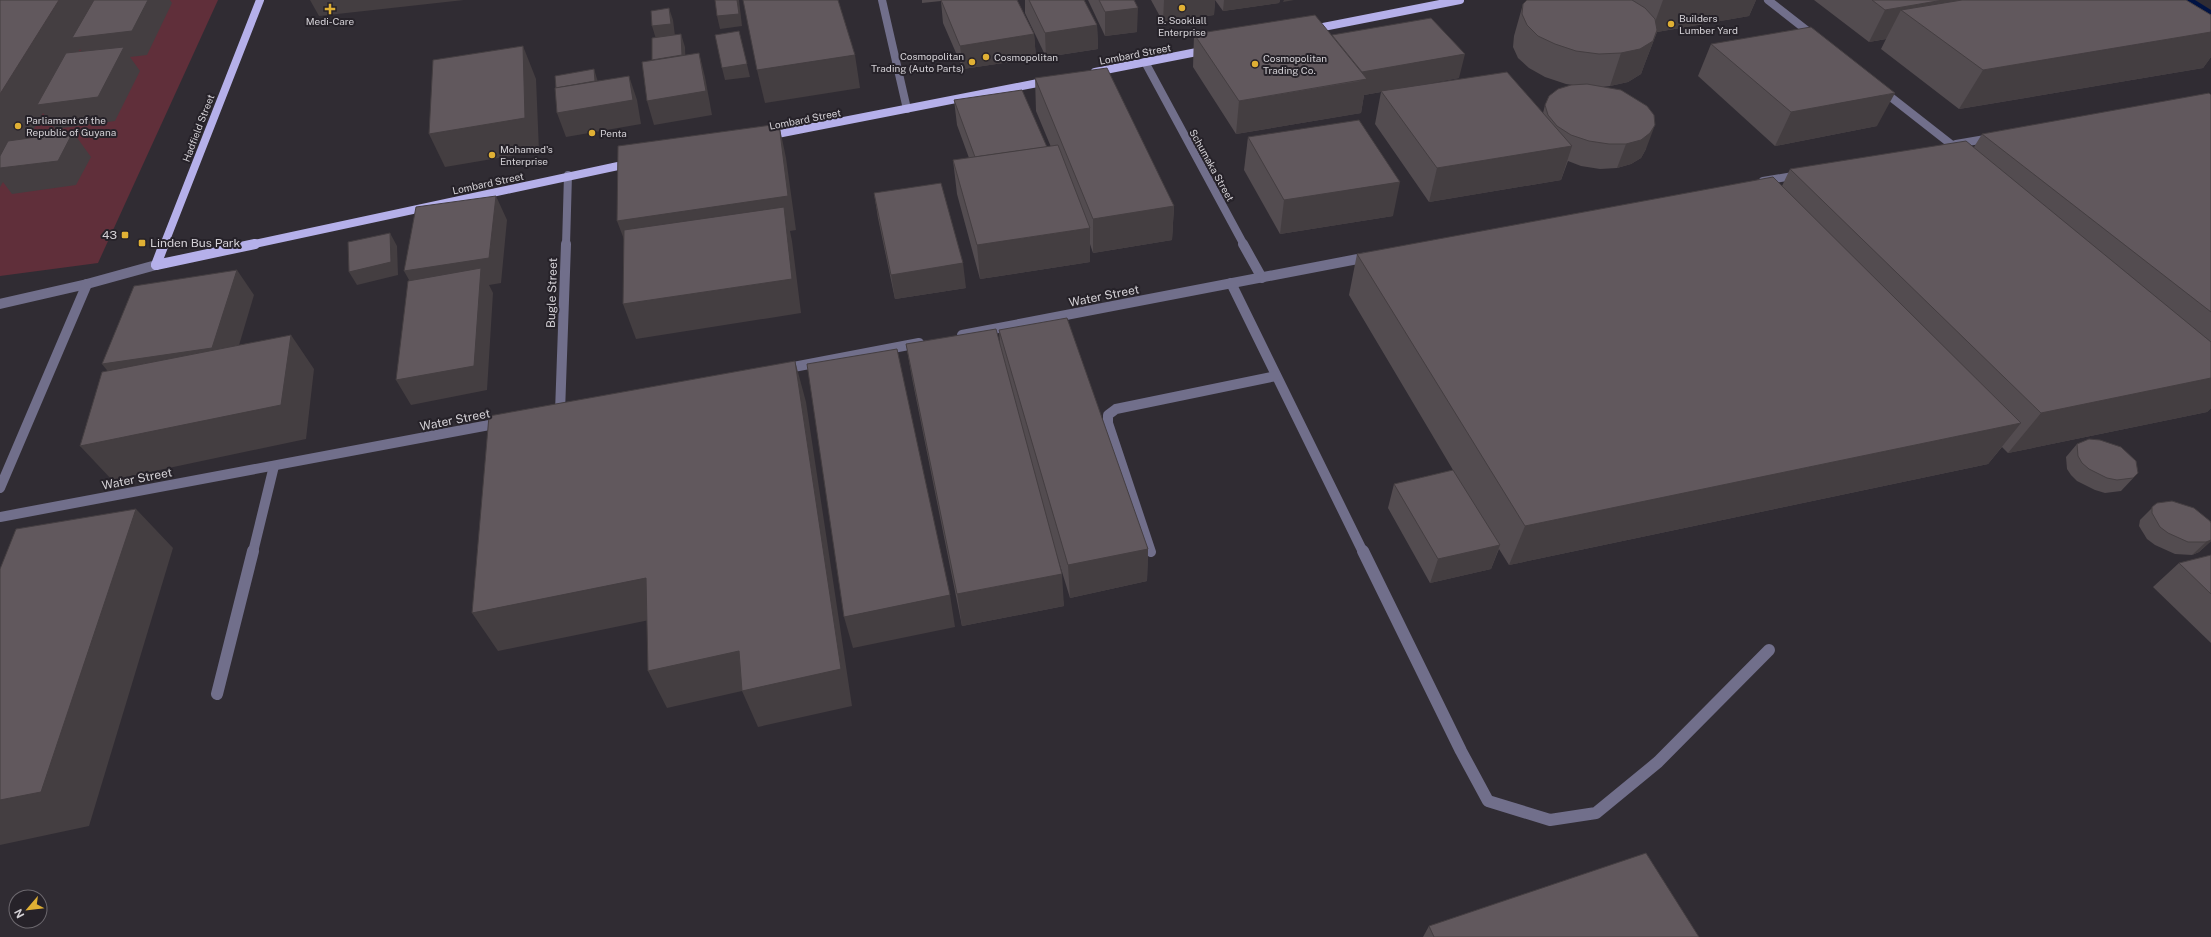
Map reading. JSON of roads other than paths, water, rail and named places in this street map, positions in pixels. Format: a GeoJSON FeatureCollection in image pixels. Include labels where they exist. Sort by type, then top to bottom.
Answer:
{"type":"FeatureCollection","features":[{"type":"Feature","properties":{"kind":"main road","name":"Hadfield Street"},"geometry":{"type":"LineString","coordinates":[[156,265],[260,0]]}},
{"type":"Feature","properties":{"kind":"main road"},"geometry":{"type":"LineString","coordinates":[[1306,30],[1460,0]]}},
{"type":"Feature","properties":{"kind":"main road","name":"Lombard Street"},"geometry":{"type":"LineString","coordinates":[[1084,74],[1214,49]]}},
{"type":"Feature","properties":{"kind":"main road","name":"Lombard Street"},"geometry":{"type":"LineString","coordinates":[[761,138],[1053,80]]}},
{"type":"Feature","properties":{"kind":"main road","name":"Lombard Street"},"geometry":{"type":"LineString","coordinates":[[156,265],[637,162]]}},
{"type":"Feature","properties":{"kind":"street"},"geometry":{"type":"LineString","coordinates":[[882,0],[907,109]]}},
{"type":"Feature","properties":{"kind":"street"},"geometry":{"type":"LineString","coordinates":[[1768,0],[1823,44]]}},
{"type":"Feature","properties":{"kind":"street","name":"Schumaka Street"},"geometry":{"type":"LineString","coordinates":[[1145,62],[1262,278]]}},
{"type":"Feature","properties":{"kind":"street"},"geometry":{"type":"LineString","coordinates":[[1878,87],[1952,145]]}},
{"type":"Feature","properties":{"kind":"street"},"geometry":{"type":"LineString","coordinates":[[1936,148],[1997,136]]}},
{"type":"Feature","properties":{"kind":"street"},"geometry":{"type":"LineString","coordinates":[[1756,183],[1810,172]]}},
{"type":"Feature","properties":{"kind":"street","name":"Bugle Street"},"geometry":{"type":"LineString","coordinates":[[560,412],[568,176]]}},
{"type":"Feature","properties":{"kind":"street","name":"Water Street"},"geometry":{"type":"LineString","coordinates":[[950,337],[1380,255]]}},
{"type":"Feature","properties":{"kind":"street"},"geometry":{"type":"LineString","coordinates":[[0,304],[87,284],[156,265]]}},
{"type":"Feature","properties":{"kind":"street"},"geometry":{"type":"LineString","coordinates":[[1231,283],[1461,752],[1488,801],[1550,820],[1596,812],[1658,762],[1769,650]]}},
{"type":"Feature","properties":{"kind":"street"},"geometry":{"type":"LineString","coordinates":[[0,488],[87,284]]}},
{"type":"Feature","properties":{"kind":"street"},"geometry":{"type":"LineString","coordinates":[[771,372],[927,342]]}},
{"type":"Feature","properties":{"kind":"street"},"geometry":{"type":"LineString","coordinates":[[1151,552],[1108,423],[1108,415],[1116,409],[1276,376]]}},
{"type":"Feature","properties":{"kind":"street","name":"Water Street"},"geometry":{"type":"LineString","coordinates":[[0,517],[506,422]]}},
{"type":"Feature","properties":{"kind":"street"},"geometry":{"type":"LineString","coordinates":[[217,694],[274,466]]}},
{"type":"Feature","properties":{"kind":"waterway"},"geometry":{"type":"LineString","coordinates":[[2188,0],[2211,15]]}},
{"type":"Feature","properties":{"kind":"place","name":"B. Sooklall Enterprise"},"geometry":{"type":"Point","coordinates":[1182,8]}},
{"type":"Feature","properties":{"kind":"place","name":"Medi-Care"},"geometry":{"type":"Point","coordinates":[330,9]}},
{"type":"Feature","properties":{"kind":"place","name":"Builders Lumber Yard"},"geometry":{"type":"Point","coordinates":[1671,24]}},
{"type":"Feature","properties":{"kind":"place","name":"Cosmopolitan"},"geometry":{"type":"Point","coordinates":[986,57]}},
{"type":"Feature","properties":{"kind":"place","name":"Cosmopolitan Trading (Auto Parts)"},"geometry":{"type":"Point","coordinates":[972,62]}},
{"type":"Feature","properties":{"kind":"place","name":"Cosmopolitan Trading Co."},"geometry":{"type":"Point","coordinates":[1255,64]}},
{"type":"Feature","properties":{"kind":"place","name":"Parliament of the Republic of Guyana"},"geometry":{"type":"Point","coordinates":[18,126]}},
{"type":"Feature","properties":{"kind":"place","name":"Penta"},"geometry":{"type":"Point","coordinates":[592,133]}},
{"type":"Feature","properties":{"kind":"place","name":"Mohamed's Enterprise"},"geometry":{"type":"Point","coordinates":[492,155]}},
{"type":"Feature","properties":{"kind":"place","name":"43"},"geometry":{"type":"Point","coordinates":[125,235]}},
{"type":"Feature","properties":{"kind":"place","name":"Linden Bus Park"},"geometry":{"type":"Point","coordinates":[142,243]}}]}
